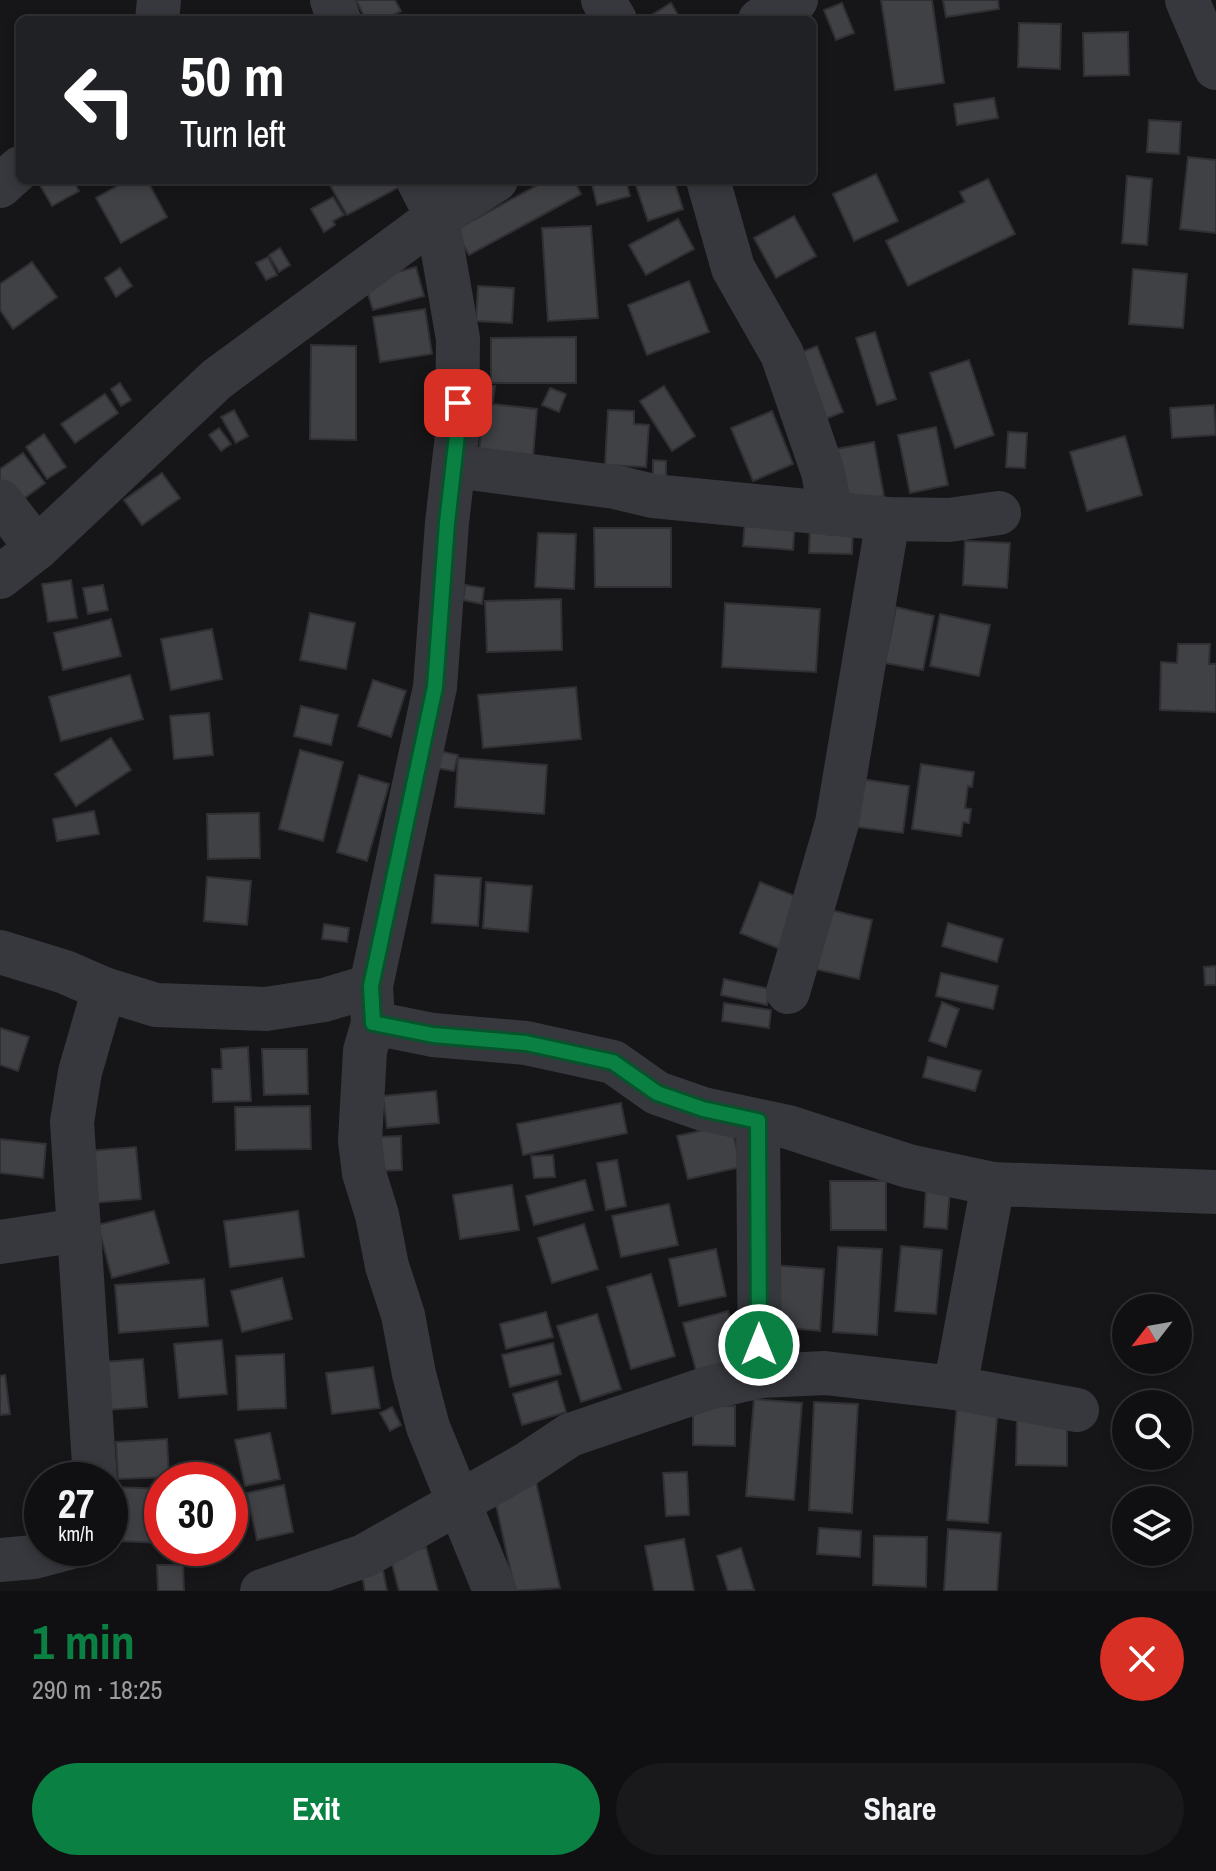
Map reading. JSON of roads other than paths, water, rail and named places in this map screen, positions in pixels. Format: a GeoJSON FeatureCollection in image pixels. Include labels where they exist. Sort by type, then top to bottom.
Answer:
{"type":"FeatureCollection","features":[{"type":"Feature","properties":{"kind":"street"},"geometry":{"type":"LineString","coordinates":[[767,16],[796,0]]}},
{"type":"Feature","properties":{"kind":"street"},"geometry":{"type":"LineString","coordinates":[[1187,0],[1216,68]]}},
{"type":"Feature","properties":{"kind":"street"},"geometry":{"type":"LineString","coordinates":[[0,186],[16,172]]}},
{"type":"Feature","properties":{"kind":"street"},"geometry":{"type":"LineString","coordinates":[[0,577],[37,548],[217,379],[427,199],[481,184]]}},
{"type":"Feature","properties":{"kind":"street"},"geometry":{"type":"LineString","coordinates":[[709,184],[733,268],[782,354],[823,472],[831,514]]}},
{"type":"Feature","properties":{"kind":"street"},"geometry":{"type":"LineString","coordinates":[[427,199],[458,339],[457,435],[435,687],[372,1005],[365,1051],[360,1141],[364,1173],[377,1215],[387,1266],[403,1315],[428,1427],[495,1591]]}},
{"type":"Feature","properties":{"kind":"street"},"geometry":{"type":"LineString","coordinates":[[454,466],[615,487],[653,496],[888,519],[949,520],[999,513]]}},
{"type":"Feature","properties":{"kind":"street"},"geometry":{"type":"LineString","coordinates":[[0,501],[37,548]]}},
{"type":"Feature","properties":{"kind":"street"},"geometry":{"type":"LineString","coordinates":[[788,992],[837,823],[888,519]]}},
{"type":"Feature","properties":{"kind":"street"},"geometry":{"type":"LineString","coordinates":[[0,952],[156,1005],[266,1009],[324,1000],[372,1005],[433,1035],[526,1043],[613,1062],[657,1093],[703,1109],[788,1127],[908,1166],[993,1184],[1216,1192]]}},
{"type":"Feature","properties":{"kind":"street"},"geometry":{"type":"LineString","coordinates":[[94,1462],[72,1122],[80,1072],[104,989]]}},
{"type":"Feature","properties":{"kind":"street"},"geometry":{"type":"LineString","coordinates":[[758,1121],[760,1376]]}},
{"type":"Feature","properties":{"kind":"street"},"geometry":{"type":"LineString","coordinates":[[955,1388],[993,1184]]}},
{"type":"Feature","properties":{"kind":"street"},"geometry":{"type":"LineString","coordinates":[[0,1242],[79,1230]]}},
{"type":"Feature","properties":{"kind":"street"},"geometry":{"type":"LineString","coordinates":[[262,1591],[364,1556],[525,1465],[570,1435],[708,1388],[760,1376],[825,1373],[955,1388],[1077,1410]]}},
{"type":"Feature","properties":{"kind":"street"},"geometry":{"type":"LineString","coordinates":[[0,1560],[24,1558]]}}]}
